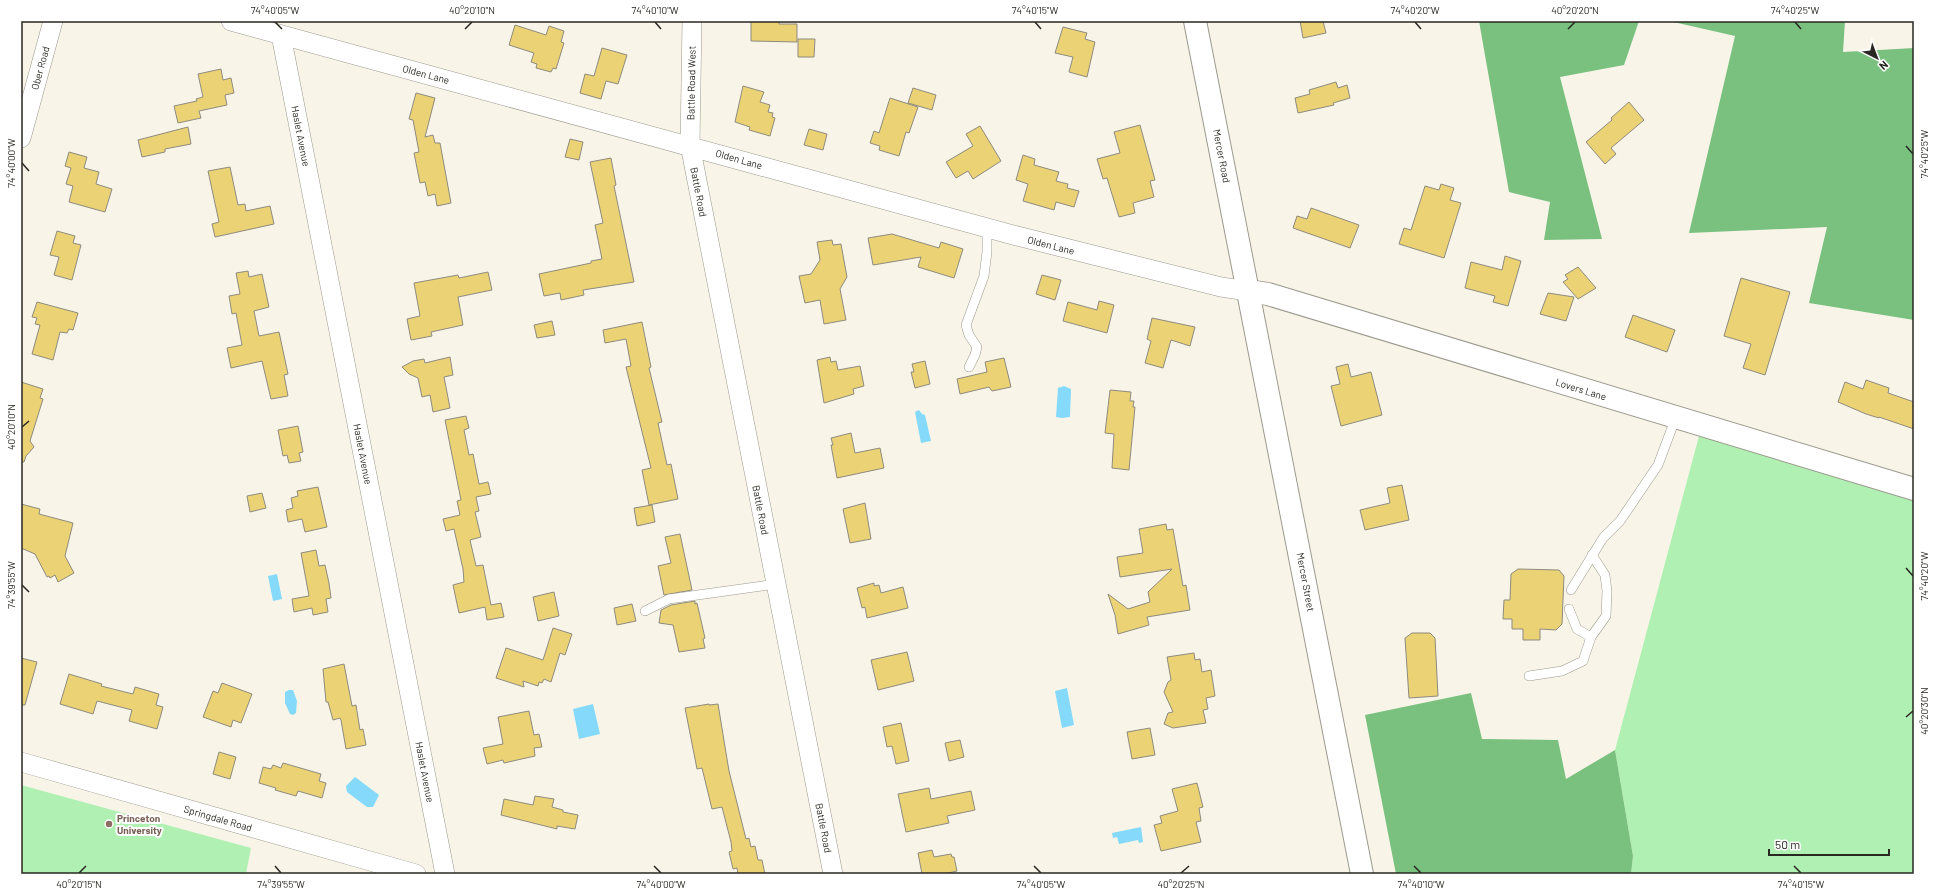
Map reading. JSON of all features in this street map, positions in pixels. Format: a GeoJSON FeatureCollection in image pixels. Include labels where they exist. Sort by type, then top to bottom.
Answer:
{"type":"FeatureCollection","features":[{"type":"Feature","properties":{"kind":"main road","name":"Mercer Road"},"geometry":{"type":"LineString","coordinates":[[1195,21],[1248,291]]}},
{"type":"Feature","properties":{"kind":"main road","name":"Lovers Lane"},"geometry":{"type":"LineString","coordinates":[[1248,291],[1268,294],[1914,489]]}},
{"type":"Feature","properties":{"kind":"main road","name":"Mercer Street"},"geometry":{"type":"LineString","coordinates":[[1248,291],[1362,874]]}},
{"type":"Feature","properties":{"kind":"street","name":"Ober Road"},"geometry":{"type":"LineString","coordinates":[[21,138],[53,21]]}},
{"type":"Feature","properties":{"kind":"street","name":"Olden Lane"},"geometry":{"type":"LineString","coordinates":[[231,21],[690,145],[987,228],[1221,287],[1248,291]]}},
{"type":"Feature","properties":{"kind":"street","name":"Battle Road West"},"geometry":{"type":"LineString","coordinates":[[690,145],[692,21]]}},
{"type":"Feature","properties":{"kind":"street","name":"Haslet Avenue"},"geometry":{"type":"LineString","coordinates":[[281,35],[445,874]]}},
{"type":"Feature","properties":{"kind":"street","name":"Battle Road"},"geometry":{"type":"LineString","coordinates":[[690,145],[833,874]]}},
{"type":"Feature","properties":{"kind":"street","name":"Springdale Road"},"geometry":{"type":"LineString","coordinates":[[21,762],[416,874]]}},
{"type":"Feature","properties":{"kind":"lane"},"geometry":{"type":"LineString","coordinates":[[969,367],[977,347],[969,335],[966,325],[984,276],[987,252],[987,228]]}},
{"type":"Feature","properties":{"kind":"lane"},"geometry":{"type":"LineString","coordinates":[[1571,590],[1603,538],[1620,521],[1658,465],[1676,417]]}},
{"type":"Feature","properties":{"kind":"lane"},"geometry":{"type":"LineString","coordinates":[[1529,676],[1562,671],[1583,661],[1591,637],[1606,616],[1607,591],[1605,575],[1592,556]]}},
{"type":"Feature","properties":{"kind":"lane"},"geometry":{"type":"LineString","coordinates":[[645,611],[669,599],[776,584]]}},
{"type":"Feature","properties":{"kind":"lane"},"geometry":{"type":"LineString","coordinates":[[1569,609],[1577,629],[1591,637]]}},
{"type":"Feature","properties":{"kind":"green space"},"geometry":{"type":"Polygon","coordinates":[[[1479,21],[1639,21],[1624,65],[1560,77],[1602,239],[1544,240],[1550,202],[1509,192],[1479,21]]]}},
{"type":"Feature","properties":{"kind":"green space"},"geometry":{"type":"Polygon","coordinates":[[[1669,21],[1845,21],[1843,52],[1914,48],[1914,320],[1809,303],[1827,227],[1689,233],[1735,36],[1669,21]]]}},
{"type":"Feature","properties":{"kind":"green space"},"geometry":{"type":"Polygon","coordinates":[[[1703,421],[1914,486],[1914,874],[1631,874],[1633,856],[1615,750],[1703,421]]]}},
{"type":"Feature","properties":{"kind":"green space"},"geometry":{"type":"Polygon","coordinates":[[[1471,693],[1482,739],[1558,740],[1566,779],[1615,750],[1633,856],[1631,874],[1396,874],[1365,715],[1471,693]]]}},
{"type":"Feature","properties":{"kind":"green space","name":"Princeton University"},"geometry":{"type":"Polygon","coordinates":[[[21,785],[251,848],[246,874],[21,874],[21,785]]]}},
{"type":"Feature","properties":{"kind":"water"},"geometry":{"type":"Polygon","coordinates":[[[1064,386],[1071,389],[1070,417],[1062,418],[1056,417],[1058,388],[1064,386]]]}},
{"type":"Feature","properties":{"kind":"water"},"geometry":{"type":"Polygon","coordinates":[[[919,410],[925,415],[931,441],[921,443],[915,412],[919,410]]]}},
{"type":"Feature","properties":{"kind":"water"},"geometry":{"type":"Polygon","coordinates":[[[277,574],[282,599],[273,601],[268,576],[277,574]]]}},
{"type":"Feature","properties":{"kind":"water"},"geometry":{"type":"Polygon","coordinates":[[[1067,688],[1074,725],[1062,728],[1055,691],[1067,688]]]}},
{"type":"Feature","properties":{"kind":"water"},"geometry":{"type":"Polygon","coordinates":[[[293,690],[297,701],[296,713],[293,715],[290,714],[285,703],[285,692],[293,690]]]}},
{"type":"Feature","properties":{"kind":"water"},"geometry":{"type":"Polygon","coordinates":[[[593,704],[600,734],[579,739],[573,709],[593,704]]]}},
{"type":"Feature","properties":{"kind":"water"},"geometry":{"type":"Polygon","coordinates":[[[355,777],[379,795],[373,807],[367,807],[347,792],[346,786],[355,777]]]}},
{"type":"Feature","properties":{"kind":"water"},"geometry":{"type":"Polygon","coordinates":[[[1141,827],[1143,842],[1139,843],[1138,840],[1119,844],[1117,837],[1113,838],[1112,833],[1141,827]]]}},
{"type":"Feature","properties":{"kind":"building"},"geometry":{"type":"Polygon","coordinates":[[[751,21],[779,21],[779,24],[797,24],[797,42],[751,41],[751,21]]]}},
{"type":"Feature","properties":{"kind":"building"},"geometry":{"type":"Polygon","coordinates":[[[1300,21],[1323,21],[1326,33],[1303,38],[1300,21]]]}},
{"type":"Feature","properties":{"kind":"building"},"geometry":{"type":"Polygon","coordinates":[[[515,25],[546,35],[549,26],[564,31],[561,42],[564,43],[556,69],[553,68],[551,72],[536,68],[537,64],[531,62],[534,53],[509,45],[515,25]]]}},
{"type":"Feature","properties":{"kind":"building"},"geometry":{"type":"Polygon","coordinates":[[[1063,27],[1087,33],[1085,39],[1095,42],[1087,77],[1069,72],[1073,57],[1055,53],[1063,27]]]}},
{"type":"Feature","properties":{"kind":"building"},"geometry":{"type":"Polygon","coordinates":[[[798,39],[815,39],[814,57],[798,57],[798,39]]]}},
{"type":"Feature","properties":{"kind":"building"},"geometry":{"type":"Polygon","coordinates":[[[602,48],[627,55],[618,84],[606,81],[601,99],[580,93],[585,74],[594,76],[602,48]]]}},
{"type":"Feature","properties":{"kind":"building"},"geometry":{"type":"Polygon","coordinates":[[[221,69],[223,80],[231,78],[234,93],[225,95],[227,105],[199,111],[201,118],[178,123],[174,106],[197,101],[196,99],[203,97],[198,74],[221,69]]]}},
{"type":"Feature","properties":{"kind":"building"},"geometry":{"type":"Polygon","coordinates":[[[1336,82],[1338,88],[1347,85],[1350,98],[1333,103],[1334,105],[1298,113],[1295,98],[1310,94],[1309,90],[1336,82]]]}},
{"type":"Feature","properties":{"kind":"building"},"geometry":{"type":"Polygon","coordinates":[[[743,86],[764,92],[760,102],[770,105],[768,112],[773,113],[772,117],[775,118],[770,136],[749,130],[750,127],[735,122],[743,86]]]}},
{"type":"Feature","properties":{"kind":"building"},"geometry":{"type":"Polygon","coordinates":[[[913,88],[936,95],[932,110],[908,103],[913,88]]]}},
{"type":"Feature","properties":{"kind":"building"},"geometry":{"type":"Polygon","coordinates":[[[416,93],[435,98],[425,137],[433,135],[435,143],[440,143],[451,203],[437,206],[435,194],[428,196],[425,182],[420,183],[414,153],[419,152],[413,120],[409,119],[416,93]]]}},
{"type":"Feature","properties":{"kind":"building"},"geometry":{"type":"Polygon","coordinates":[[[890,98],[918,107],[909,133],[906,132],[899,156],[879,150],[880,146],[870,143],[874,131],[879,133],[890,98]]]}},
{"type":"Feature","properties":{"kind":"building"},"geometry":{"type":"Polygon","coordinates":[[[1629,102],[1644,120],[1611,148],[1616,154],[1605,164],[1586,142],[1612,120],[1611,118],[1629,102]]]}},
{"type":"Feature","properties":{"kind":"building"},"geometry":{"type":"Polygon","coordinates":[[[1140,125],[1155,180],[1150,181],[1154,197],[1133,203],[1135,213],[1119,217],[1107,178],[1103,179],[1097,159],[1120,153],[1114,132],[1140,125]]]}},
{"type":"Feature","properties":{"kind":"building"},"geometry":{"type":"Polygon","coordinates":[[[980,126],[1001,161],[973,179],[968,171],[956,178],[946,162],[973,146],[966,134],[980,126]]]}},
{"type":"Feature","properties":{"kind":"building"},"geometry":{"type":"Polygon","coordinates":[[[188,127],[191,144],[165,149],[165,152],[142,157],[138,140],[188,127]]]}},
{"type":"Feature","properties":{"kind":"building"},"geometry":{"type":"Polygon","coordinates":[[[809,129],[827,134],[823,150],[804,145],[809,129]]]}},
{"type":"Feature","properties":{"kind":"building"},"geometry":{"type":"Polygon","coordinates":[[[570,139],[583,142],[579,160],[565,157],[570,139]]]}},
{"type":"Feature","properties":{"kind":"building"},"geometry":{"type":"Polygon","coordinates":[[[69,152],[87,157],[84,168],[99,172],[96,184],[112,189],[105,212],[69,202],[73,186],[66,184],[71,168],[65,166],[69,152]]]}},
{"type":"Feature","properties":{"kind":"building"},"geometry":{"type":"Polygon","coordinates":[[[1023,155],[1035,159],[1034,165],[1059,172],[1056,181],[1068,184],[1067,188],[1079,191],[1074,207],[1056,202],[1054,210],[1023,201],[1028,184],[1016,180],[1023,155]]]}},
{"type":"Feature","properties":{"kind":"building"},"geometry":{"type":"Polygon","coordinates":[[[611,158],[616,185],[614,186],[634,282],[583,290],[584,295],[561,300],[560,293],[544,296],[539,274],[591,263],[591,261],[602,259],[595,225],[603,223],[590,162],[611,158]]]}},
{"type":"Feature","properties":{"kind":"building"},"geometry":{"type":"Polygon","coordinates":[[[230,167],[238,205],[245,204],[246,211],[270,206],[274,224],[215,237],[212,224],[219,222],[208,171],[230,167]]]}},
{"type":"Feature","properties":{"kind":"building"},"geometry":{"type":"Polygon","coordinates":[[[1441,184],[1454,188],[1450,200],[1461,203],[1444,258],[1399,244],[1404,228],[1411,230],[1425,186],[1439,190],[1441,184]]]}},
{"type":"Feature","properties":{"kind":"building"},"geometry":{"type":"Polygon","coordinates":[[[1311,208],[1359,225],[1350,248],[1293,228],[1297,216],[1307,219],[1311,208]]]}},
{"type":"Feature","properties":{"kind":"building"},"geometry":{"type":"Polygon","coordinates":[[[57,231],[75,236],[73,243],[81,245],[72,280],[54,275],[59,257],[50,255],[57,231]]]}},
{"type":"Feature","properties":{"kind":"building"},"geometry":{"type":"Polygon","coordinates":[[[892,234],[939,248],[941,242],[963,249],[954,278],[918,267],[921,257],[873,265],[868,238],[892,234]]]}},
{"type":"Feature","properties":{"kind":"building"},"geometry":{"type":"Polygon","coordinates":[[[832,240],[833,245],[841,244],[847,277],[840,289],[846,320],[824,324],[820,300],[805,303],[799,276],[811,274],[820,260],[817,242],[832,240]]]}},
{"type":"Feature","properties":{"kind":"building"},"geometry":{"type":"Polygon","coordinates":[[[1505,256],[1521,261],[1508,306],[1493,302],[1495,296],[1465,288],[1471,262],[1502,270],[1505,256]]]}},
{"type":"Feature","properties":{"kind":"building"},"geometry":{"type":"Polygon","coordinates":[[[1578,267],[1596,288],[1578,299],[1563,282],[1568,279],[1565,275],[1578,267]]]}},
{"type":"Feature","properties":{"kind":"building"},"geometry":{"type":"Polygon","coordinates":[[[248,271],[249,277],[262,274],[269,307],[254,311],[259,336],[279,332],[288,374],[284,375],[288,396],[271,399],[262,361],[231,368],[227,348],[242,345],[236,313],[232,314],[229,296],[240,294],[236,273],[248,271]]]}},
{"type":"Feature","properties":{"kind":"building"},"geometry":{"type":"Polygon","coordinates":[[[488,272],[492,290],[458,297],[463,325],[431,332],[432,336],[411,340],[407,319],[420,316],[414,283],[458,275],[459,278],[488,272]]]}},
{"type":"Feature","properties":{"kind":"building"},"geometry":{"type":"Polygon","coordinates":[[[1042,275],[1061,280],[1055,300],[1036,294],[1042,275]]]}},
{"type":"Feature","properties":{"kind":"building"},"geometry":{"type":"Polygon","coordinates":[[[1741,278],[1790,292],[1765,375],[1743,368],[1751,344],[1724,336],[1741,278]]]}},
{"type":"Feature","properties":{"kind":"building"},"geometry":{"type":"Polygon","coordinates":[[[1548,293],[1574,297],[1566,321],[1540,314],[1548,293]]]}},
{"type":"Feature","properties":{"kind":"building"},"geometry":{"type":"Polygon","coordinates":[[[1099,301],[1114,305],[1107,333],[1063,321],[1068,302],[1097,310],[1099,301]]]}},
{"type":"Feature","properties":{"kind":"building"},"geometry":{"type":"Polygon","coordinates":[[[37,302],[78,313],[73,330],[69,329],[67,333],[60,332],[53,360],[32,354],[40,325],[35,324],[37,318],[32,317],[37,302]]]}},
{"type":"Feature","properties":{"kind":"building"},"geometry":{"type":"Polygon","coordinates":[[[1633,315],[1675,330],[1667,352],[1625,337],[1633,315]]]}},
{"type":"Feature","properties":{"kind":"building"},"geometry":{"type":"Polygon","coordinates":[[[1152,318],[1195,327],[1190,346],[1171,340],[1163,368],[1145,363],[1151,341],[1147,339],[1152,318]]]}},
{"type":"Feature","properties":{"kind":"building"},"geometry":{"type":"Polygon","coordinates":[[[552,321],[555,335],[537,338],[534,325],[552,321]]]}},
{"type":"Feature","properties":{"kind":"building"},"geometry":{"type":"Polygon","coordinates":[[[642,322],[651,367],[649,368],[662,422],[658,423],[667,465],[671,464],[678,499],[649,505],[642,470],[651,468],[626,367],[631,366],[626,339],[605,343],[603,330],[642,322]]]}},
{"type":"Feature","properties":{"kind":"building"},"geometry":{"type":"Polygon","coordinates":[[[450,357],[453,375],[444,377],[450,408],[433,412],[430,395],[422,397],[418,378],[409,374],[402,367],[413,361],[424,359],[425,363],[450,357]]]}},
{"type":"Feature","properties":{"kind":"building"},"geometry":{"type":"Polygon","coordinates":[[[830,357],[831,362],[836,361],[838,370],[860,366],[864,386],[853,389],[854,394],[824,403],[817,360],[830,357]]]}},
{"type":"Feature","properties":{"kind":"building"},"geometry":{"type":"Polygon","coordinates":[[[1004,358],[1011,387],[992,391],[989,387],[960,394],[957,379],[987,372],[985,362],[1004,358]]]}},
{"type":"Feature","properties":{"kind":"building"},"geometry":{"type":"Polygon","coordinates":[[[925,361],[930,384],[915,388],[911,372],[914,372],[912,364],[925,361]]]}},
{"type":"Feature","properties":{"kind":"building"},"geometry":{"type":"Polygon","coordinates":[[[1348,364],[1351,377],[1371,372],[1382,415],[1341,426],[1331,386],[1340,384],[1336,367],[1348,364]]]}},
{"type":"Feature","properties":{"kind":"building"},"geometry":{"type":"Polygon","coordinates":[[[1866,380],[1889,388],[1888,393],[1914,402],[1914,429],[1866,414],[1838,402],[1845,382],[1863,389],[1866,380]]]}},
{"type":"Feature","properties":{"kind":"building"},"geometry":{"type":"Polygon","coordinates":[[[21,382],[43,389],[40,398],[43,399],[30,441],[34,447],[26,456],[24,462],[21,462],[21,382]]]}},
{"type":"Feature","properties":{"kind":"building"},"geometry":{"type":"Polygon","coordinates":[[[1110,390],[1131,392],[1130,401],[1134,401],[1133,407],[1135,407],[1129,470],[1112,468],[1114,434],[1105,433],[1110,390]]]}},
{"type":"Feature","properties":{"kind":"building"},"geometry":{"type":"Polygon","coordinates":[[[466,416],[469,428],[464,430],[469,455],[473,454],[479,484],[488,482],[491,494],[476,497],[479,511],[475,512],[481,537],[470,540],[476,566],[483,565],[491,605],[501,603],[504,617],[487,620],[485,607],[459,613],[453,585],[464,582],[463,569],[454,529],[446,531],[443,519],[460,515],[457,501],[461,500],[445,420],[466,416]]]}},
{"type":"Feature","properties":{"kind":"building"},"geometry":{"type":"Polygon","coordinates":[[[298,426],[303,452],[299,453],[301,461],[289,463],[287,455],[283,456],[278,430],[298,426]]]}},
{"type":"Feature","properties":{"kind":"building"},"geometry":{"type":"Polygon","coordinates":[[[851,433],[855,453],[880,448],[884,468],[837,478],[831,438],[851,433]]]}},
{"type":"Feature","properties":{"kind":"building"},"geometry":{"type":"Polygon","coordinates":[[[1402,485],[1409,520],[1365,530],[1360,510],[1390,503],[1387,488],[1402,485]]]}},
{"type":"Feature","properties":{"kind":"building"},"geometry":{"type":"Polygon","coordinates":[[[318,487],[327,527],[305,532],[302,519],[288,522],[286,510],[293,508],[291,498],[298,496],[297,491],[318,487]]]}},
{"type":"Feature","properties":{"kind":"building"},"geometry":{"type":"Polygon","coordinates":[[[262,493],[266,508],[250,512],[247,496],[262,493]]]}},
{"type":"Feature","properties":{"kind":"building"},"geometry":{"type":"Polygon","coordinates":[[[865,503],[871,539],[850,543],[843,509],[865,503]]]}},
{"type":"Feature","properties":{"kind":"building"},"geometry":{"type":"Polygon","coordinates":[[[21,504],[40,509],[39,514],[73,523],[65,556],[74,573],[58,582],[55,575],[50,578],[49,576],[47,577],[35,554],[21,548],[21,504]]]}},
{"type":"Feature","properties":{"kind":"building"},"geometry":{"type":"Polygon","coordinates":[[[652,505],[655,522],[637,526],[634,508],[652,505]]]}},
{"type":"Feature","properties":{"kind":"building"},"geometry":{"type":"Polygon","coordinates":[[[1166,524],[1167,530],[1173,529],[1183,586],[1186,585],[1190,610],[1147,617],[1149,625],[1118,634],[1115,615],[1108,594],[1128,609],[1150,602],[1148,592],[1172,569],[1120,577],[1117,557],[1143,553],[1139,529],[1166,524]]]}},
{"type":"Feature","properties":{"kind":"building"},"geometry":{"type":"Polygon","coordinates":[[[680,534],[692,590],[664,595],[658,566],[671,563],[665,537],[680,534]]]}},
{"type":"Feature","properties":{"kind":"building"},"geometry":{"type":"Polygon","coordinates":[[[316,550],[319,566],[325,565],[329,583],[331,598],[326,599],[328,612],[313,615],[312,608],[294,612],[292,599],[309,596],[301,553],[316,550]]]}},
{"type":"Feature","properties":{"kind":"building"},"geometry":{"type":"Polygon","coordinates":[[[1518,569],[1559,570],[1564,576],[1562,624],[1556,630],[1540,629],[1540,640],[1523,640],[1523,629],[1512,629],[1512,619],[1503,619],[1504,600],[1510,600],[1511,574],[1518,569]]]}},
{"type":"Feature","properties":{"kind":"building"},"geometry":{"type":"Polygon","coordinates":[[[874,583],[874,586],[879,585],[881,593],[903,587],[908,608],[867,618],[865,607],[862,608],[857,588],[874,583]]]}},
{"type":"Feature","properties":{"kind":"building"},"geometry":{"type":"Polygon","coordinates":[[[554,592],[559,616],[538,621],[533,597],[554,592]]]}},
{"type":"Feature","properties":{"kind":"building"},"geometry":{"type":"Polygon","coordinates":[[[695,601],[695,604],[697,603],[705,638],[703,639],[705,648],[679,652],[673,625],[659,623],[661,610],[671,605],[695,601]]]}},
{"type":"Feature","properties":{"kind":"building"},"geometry":{"type":"Polygon","coordinates":[[[632,604],[636,621],[617,625],[614,608],[632,604]]]}},
{"type":"Feature","properties":{"kind":"building"},"geometry":{"type":"Polygon","coordinates":[[[553,628],[572,634],[565,655],[560,653],[551,682],[544,679],[542,683],[539,682],[538,686],[523,681],[524,687],[496,678],[506,648],[543,660],[553,628]]]}},
{"type":"Feature","properties":{"kind":"building"},"geometry":{"type":"Polygon","coordinates":[[[1412,633],[1430,633],[1435,638],[1438,696],[1409,698],[1405,638],[1412,633]]]}},
{"type":"Feature","properties":{"kind":"building"},"geometry":{"type":"Polygon","coordinates":[[[907,652],[914,681],[878,690],[871,660],[907,652]]]}},
{"type":"Feature","properties":{"kind":"building"},"geometry":{"type":"Polygon","coordinates":[[[1194,653],[1195,660],[1200,659],[1202,672],[1211,670],[1215,696],[1206,698],[1208,709],[1203,710],[1206,723],[1173,728],[1164,724],[1168,713],[1173,712],[1164,692],[1168,682],[1171,680],[1167,657],[1194,653]]]}},
{"type":"Feature","properties":{"kind":"building"},"geometry":{"type":"Polygon","coordinates":[[[21,658],[37,662],[25,705],[21,705],[21,658]]]}},
{"type":"Feature","properties":{"kind":"building"},"geometry":{"type":"Polygon","coordinates":[[[344,664],[352,706],[356,705],[360,730],[363,729],[366,745],[346,749],[341,720],[340,718],[333,720],[328,702],[326,702],[323,669],[344,664]]]}},
{"type":"Feature","properties":{"kind":"building"},"geometry":{"type":"Polygon","coordinates":[[[69,674],[102,684],[101,686],[133,694],[135,687],[159,694],[156,705],[163,707],[157,729],[129,721],[132,710],[97,701],[93,714],[60,704],[69,674]]]}},
{"type":"Feature","properties":{"kind":"building"},"geometry":{"type":"Polygon","coordinates":[[[222,683],[252,694],[241,723],[233,720],[231,727],[203,717],[213,691],[218,693],[222,683]]]}},
{"type":"Feature","properties":{"kind":"building"},"geometry":{"type":"Polygon","coordinates":[[[718,704],[729,771],[746,839],[749,838],[751,847],[755,846],[758,860],[762,860],[765,874],[738,874],[737,868],[733,869],[729,852],[732,851],[731,842],[722,807],[712,809],[702,768],[697,769],[685,708],[718,704]]]}},
{"type":"Feature","properties":{"kind":"building"},"geometry":{"type":"Polygon","coordinates":[[[529,711],[534,735],[539,734],[542,747],[534,748],[535,756],[504,763],[503,760],[487,764],[483,748],[503,744],[498,717],[529,711]]]}},
{"type":"Feature","properties":{"kind":"building"},"geometry":{"type":"Polygon","coordinates":[[[901,723],[909,761],[896,764],[892,746],[887,747],[883,727],[901,723]]]}},
{"type":"Feature","properties":{"kind":"building"},"geometry":{"type":"Polygon","coordinates":[[[1150,728],[1155,755],[1132,759],[1127,732],[1150,728]]]}},
{"type":"Feature","properties":{"kind":"building"},"geometry":{"type":"Polygon","coordinates":[[[960,740],[964,757],[949,761],[945,743],[960,740]]]}},
{"type":"Feature","properties":{"kind":"building"},"geometry":{"type":"Polygon","coordinates":[[[219,752],[236,757],[230,779],[213,774],[219,752]]]}},
{"type":"Feature","properties":{"kind":"building"},"geometry":{"type":"Polygon","coordinates":[[[283,763],[321,774],[319,781],[326,783],[322,798],[298,791],[296,796],[275,790],[276,788],[259,783],[263,767],[271,769],[273,765],[281,768],[283,763]]]}},
{"type":"Feature","properties":{"kind":"building"},"geometry":{"type":"Polygon","coordinates":[[[1197,783],[1203,807],[1199,808],[1201,821],[1196,822],[1201,842],[1161,851],[1154,825],[1162,823],[1160,816],[1178,811],[1172,789],[1197,783]]]}},
{"type":"Feature","properties":{"kind":"building"},"geometry":{"type":"Polygon","coordinates":[[[929,788],[931,799],[971,791],[975,810],[947,816],[949,823],[906,832],[898,794],[929,788]]]}},
{"type":"Feature","properties":{"kind":"building"},"geometry":{"type":"Polygon","coordinates":[[[535,796],[554,799],[552,807],[563,810],[563,812],[578,815],[575,829],[557,826],[557,829],[501,815],[504,799],[533,805],[535,796]]]}},
{"type":"Feature","properties":{"kind":"building"},"geometry":{"type":"Polygon","coordinates":[[[932,850],[934,857],[951,854],[952,857],[954,857],[957,871],[944,874],[922,874],[918,853],[932,850]]]}},
{"type":"Feature","properties":{"kind":"place","name":"Princeton University"},"geometry":{"type":"Point","coordinates":[109,824]}}]}
